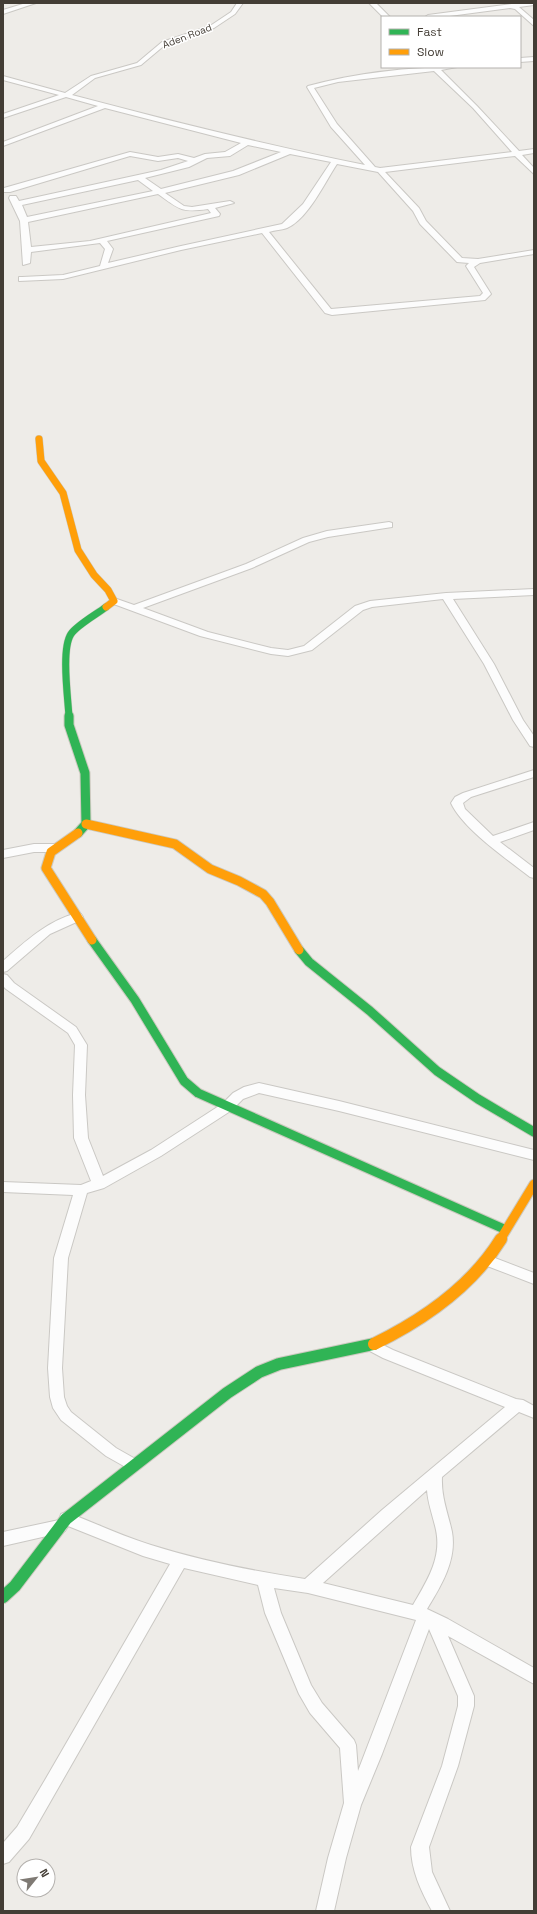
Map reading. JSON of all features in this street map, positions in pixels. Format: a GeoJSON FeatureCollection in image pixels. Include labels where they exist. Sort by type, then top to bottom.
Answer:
{"type":"FeatureCollection","features":[{"type":"Feature","properties":{"kind":"street"},"geometry":{"type":"LineString","coordinates":[[3,12],[33,3]]}},
{"type":"Feature","properties":{"kind":"street","name":"Aden Road"},"geometry":{"type":"LineString","coordinates":[[3,116],[67,95],[93,77],[139,64],[164,43],[212,27],[233,13],[240,3]]}},
{"type":"Feature","properties":{"kind":"street"},"geometry":{"type":"LineString","coordinates":[[372,3],[387,16]]}},
{"type":"Feature","properties":{"kind":"street"},"geometry":{"type":"LineString","coordinates":[[492,3],[500,7]]}},
{"type":"Feature","properties":{"kind":"street"},"geometry":{"type":"LineString","coordinates":[[435,16],[534,3]]}},
{"type":"Feature","properties":{"kind":"street"},"geometry":{"type":"LineString","coordinates":[[510,6],[517,8],[534,24]]}},
{"type":"Feature","properties":{"kind":"street"},"geometry":{"type":"LineString","coordinates":[[386,7],[387,16]]}},
{"type":"Feature","properties":{"kind":"street"},"geometry":{"type":"LineString","coordinates":[[521,60],[534,58]]}},
{"type":"Feature","properties":{"kind":"street"},"geometry":{"type":"LineString","coordinates":[[534,172],[475,107],[435,68],[338,80],[310,87],[334,125],[416,210],[423,222],[439,236],[457,257],[466,261],[478,261],[534,252]]}},
{"type":"Feature","properties":{"kind":"street"},"geometry":{"type":"LineString","coordinates":[[3,78],[152,119],[289,152],[377,170],[534,151]]}},
{"type":"Feature","properties":{"kind":"street"},"geometry":{"type":"LineString","coordinates":[[3,144],[104,106]]}},
{"type":"Feature","properties":{"kind":"street"},"geometry":{"type":"LineString","coordinates":[[18,204],[139,177],[195,162],[206,156],[227,154],[248,142]]}},
{"type":"Feature","properties":{"kind":"street"},"geometry":{"type":"LineString","coordinates":[[25,220],[160,192],[222,177],[289,152]]}},
{"type":"Feature","properties":{"kind":"street"},"geometry":{"type":"LineString","coordinates":[[26,264],[27,250],[25,220],[18,204],[5,188],[130,154],[158,159],[178,156],[195,162]]}},
{"type":"Feature","properties":{"kind":"street"},"geometry":{"type":"LineString","coordinates":[[22,279],[62,277],[288,224],[314,193],[334,162]]}},
{"type":"Feature","properties":{"kind":"street"},"geometry":{"type":"LineString","coordinates":[[139,177],[186,209],[210,207],[230,203]]}},
{"type":"Feature","properties":{"kind":"street"},"geometry":{"type":"LineString","coordinates":[[27,250],[76,246],[216,214],[210,207]]}},
{"type":"Feature","properties":{"kind":"street"},"geometry":{"type":"LineString","coordinates":[[264,230],[283,258],[328,311],[332,313],[482,298],[486,292],[474,276],[470,266],[478,261]]}},
{"type":"Feature","properties":{"kind":"street"},"geometry":{"type":"LineString","coordinates":[[102,241],[109,247],[103,268]]}},
{"type":"Feature","properties":{"kind":"street"},"geometry":{"type":"LineString","coordinates":[[39,439],[41,462],[63,493],[78,550],[94,575],[108,590],[114,602],[204,634],[271,651],[288,653],[300,652],[308,648],[359,608],[381,602],[446,596],[534,592]]}},
{"type":"Feature","properties":{"kind":"street"},"geometry":{"type":"LineString","coordinates":[[134,608],[249,566],[306,540],[327,534],[389,524]]}},
{"type":"Feature","properties":{"kind":"street"},"geometry":{"type":"LineString","coordinates":[[446,596],[489,664],[518,720],[534,744]]}},
{"type":"Feature","properties":{"kind":"street"},"geometry":{"type":"LineString","coordinates":[[114,602],[72,632],[68,640],[66,653],[69,725],[85,773],[86,824],[73,838],[54,848],[47,858],[46,868],[76,917],[135,1000],[184,1082],[198,1093],[504,1229]]}},
{"type":"Feature","properties":{"kind":"street"},"geometry":{"type":"LineString","coordinates":[[534,773],[467,795],[459,799],[457,804],[460,810],[491,841],[534,874]]}},
{"type":"Feature","properties":{"kind":"street"},"geometry":{"type":"LineString","coordinates":[[86,824],[119,830],[175,844],[210,869],[239,881],[263,894],[270,902],[287,933],[309,962],[370,1011],[437,1071],[478,1099],[534,1132]]}},
{"type":"Feature","properties":{"kind":"street"},"geometry":{"type":"LineString","coordinates":[[491,841],[534,826]]}},
{"type":"Feature","properties":{"kind":"street"},"geometry":{"type":"LineString","coordinates":[[3,854],[34,848],[54,848]]}},
{"type":"Feature","properties":{"kind":"street"},"geometry":{"type":"LineString","coordinates":[[3,968],[46,930],[61,922],[76,917]]}},
{"type":"Feature","properties":{"kind":"street"},"geometry":{"type":"LineString","coordinates":[[3,978],[10,986],[72,1030],[81,1045],[79,1094],[81,1138],[99,1184]]}},
{"type":"Feature","properties":{"kind":"street"},"geometry":{"type":"LineString","coordinates":[[3,1187],[81,1190],[99,1184],[156,1153],[227,1107],[238,1096],[249,1090],[259,1088],[269,1089],[534,1155]]}},
{"type":"Feature","properties":{"kind":"street"},"geometry":{"type":"LineString","coordinates":[[3,1598],[15,1586],[63,1523],[134,1465],[227,1393],[259,1372],[298,1359],[371,1345],[401,1332],[427,1315],[453,1294],[487,1260],[504,1229],[534,1184]]}},
{"type":"Feature","properties":{"kind":"street"},"geometry":{"type":"LineString","coordinates":[[81,1190],[61,1258],[55,1368],[58,1398],[60,1408],[66,1416],[111,1452],[134,1465]]}},
{"type":"Feature","properties":{"kind":"street"},"geometry":{"type":"LineString","coordinates":[[487,1260],[534,1279]]}},
{"type":"Feature","properties":{"kind":"street"},"geometry":{"type":"LineString","coordinates":[[371,1345],[388,1354],[518,1404],[534,1412]]}},
{"type":"Feature","properties":{"kind":"street"},"geometry":{"type":"LineString","coordinates":[[308,1586],[387,1515],[435,1476],[518,1404]]}},
{"type":"Feature","properties":{"kind":"street"},"geometry":{"type":"LineString","coordinates":[[325,1911],[337,1858],[352,1805],[374,1754],[426,1616],[444,1559],[445,1540],[433,1492],[435,1476]]}},
{"type":"Feature","properties":{"kind":"street"},"geometry":{"type":"LineString","coordinates":[[3,1539],[63,1523],[180,1560],[243,1576],[308,1586],[426,1616],[534,1677]]}},
{"type":"Feature","properties":{"kind":"street"},"geometry":{"type":"LineString","coordinates":[[3,1856],[22,1833],[51,1786],[180,1560]]}},
{"type":"Feature","properties":{"kind":"street"},"geometry":{"type":"LineString","coordinates":[[264,1579],[273,1613],[305,1688],[316,1708],[348,1745],[352,1805]]}},
{"type":"Feature","properties":{"kind":"street"},"geometry":{"type":"LineString","coordinates":[[426,1616],[466,1696],[464,1715],[450,1766],[440,1788],[420,1847],[419,1856],[422,1871],[440,1911]]}},
{"type":"Feature","properties":{"kind":"traffic: fast"},"geometry":{"type":"LineString","coordinates":[[78,833],[86,824],[85,773],[69,725],[66,653],[68,640],[72,632],[106,607]]}},
{"type":"Feature","properties":{"kind":"traffic: fast"},"geometry":{"type":"LineString","coordinates":[[92,940],[135,1000],[184,1081],[198,1093],[504,1229]]}},
{"type":"Feature","properties":{"kind":"traffic: fast"},"geometry":{"type":"LineString","coordinates":[[299,950],[309,962],[370,1011],[437,1071],[478,1099],[534,1132]]}},
{"type":"Feature","properties":{"kind":"traffic: fast"},"geometry":{"type":"LineString","coordinates":[[3,1597],[15,1586],[66,1519],[227,1393],[259,1372],[279,1364],[374,1344]]}},
{"type":"Feature","properties":{"kind":"traffic: slow"},"geometry":{"type":"LineString","coordinates":[[39,439],[41,461],[63,493],[78,550],[94,575],[108,590],[114,601],[106,607]]}},
{"type":"Feature","properties":{"kind":"traffic: slow"},"geometry":{"type":"LineString","coordinates":[[86,824],[175,844],[210,869],[239,881],[263,894],[270,902],[299,950]]}},
{"type":"Feature","properties":{"kind":"traffic: slow"},"geometry":{"type":"LineString","coordinates":[[78,833],[51,852],[46,868],[92,940]]}},
{"type":"Feature","properties":{"kind":"traffic: slow"},"geometry":{"type":"LineString","coordinates":[[374,1344],[400,1331],[424,1316],[447,1299],[481,1267],[500,1241],[534,1184]]}}]}
